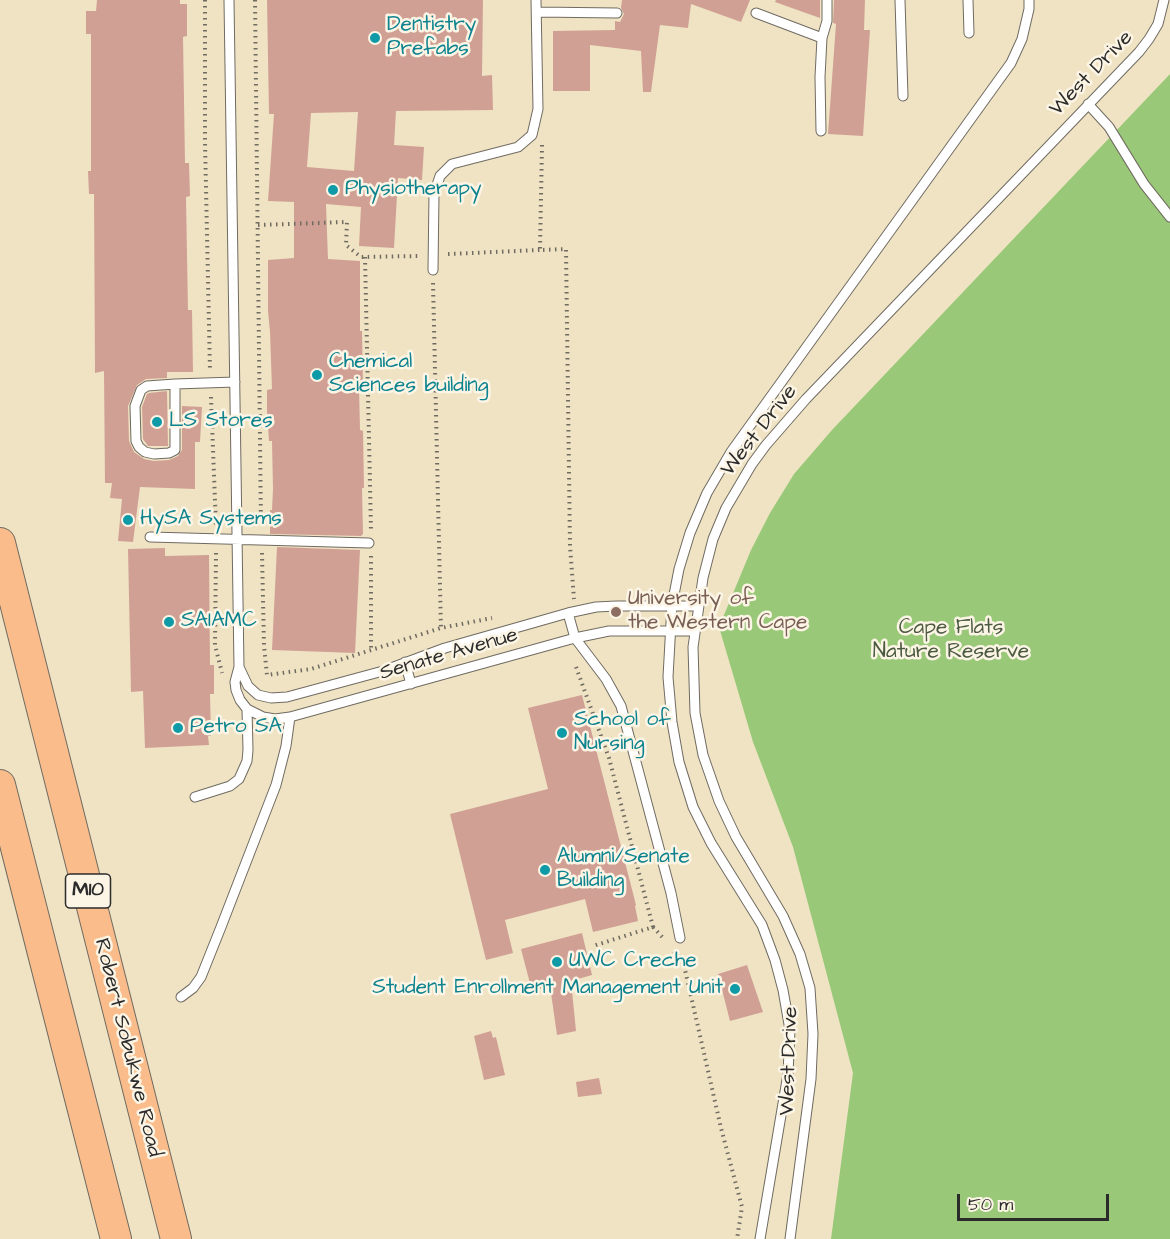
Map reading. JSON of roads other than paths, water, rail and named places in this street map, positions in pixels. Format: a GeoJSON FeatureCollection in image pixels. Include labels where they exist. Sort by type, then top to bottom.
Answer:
{"type":"FeatureCollection","features":[{"type":"Feature","properties":{"kind":"main road","name":"Robert Sobukwe Road"},"geometry":{"type":"LineString","coordinates":[[0,543],[176,1239]]}},
{"type":"Feature","properties":{"kind":"main road"},"geometry":{"type":"LineString","coordinates":[[0,785],[116,1239]]}},
{"type":"Feature","properties":{"kind":"lane"},"geometry":{"type":"LineString","coordinates":[[195,796],[230,786],[239,779],[247,761],[248,750],[247,709],[236,690],[235,682],[239,667],[238,541],[229,0]]}},
{"type":"Feature","properties":{"kind":"lane"},"geometry":{"type":"LineString","coordinates":[[433,270],[434,194],[440,176],[452,164],[518,147],[532,135],[538,109],[536,0]]}},
{"type":"Feature","properties":{"kind":"lane"},"geometry":{"type":"LineString","coordinates":[[821,131],[820,77],[827,0]]}},
{"type":"Feature","properties":{"kind":"lane"},"geometry":{"type":"LineString","coordinates":[[900,0],[903,96]]}},
{"type":"Feature","properties":{"kind":"lane"},"geometry":{"type":"LineString","coordinates":[[968,0],[969,33]]}},
{"type":"Feature","properties":{"kind":"lane","name":"West Drive"},"geometry":{"type":"LineString","coordinates":[[760,1239],[785,1096],[790,1029],[775,960],[762,925],[711,843],[693,807],[679,762],[669,688],[672,605],[679,569],[690,533],[707,493],[731,452],[1011,63],[1022,39],[1029,0]]}},
{"type":"Feature","properties":{"kind":"lane","name":"West Drive"},"geometry":{"type":"LineString","coordinates":[[790,1239],[811,1079],[813,1034],[810,988],[800,954],[783,916],[736,837],[719,801],[703,755],[695,713],[693,647],[697,606],[713,539],[726,508],[766,445],[806,399],[1149,39],[1158,24],[1164,0]]}},
{"type":"Feature","properties":{"kind":"lane"},"geometry":{"type":"LineString","coordinates":[[537,12],[617,13]]}},
{"type":"Feature","properties":{"kind":"lane"},"geometry":{"type":"LineString","coordinates":[[756,13],[822,38]]}},
{"type":"Feature","properties":{"kind":"lane"},"geometry":{"type":"LineString","coordinates":[[1088,104],[1109,127],[1144,184],[1170,217]]}},
{"type":"Feature","properties":{"kind":"lane"},"geometry":{"type":"LineString","coordinates":[[175,384],[175,450],[169,453],[154,454],[145,452],[136,441],[135,406],[141,390],[147,386],[175,384],[235,382]]}},
{"type":"Feature","properties":{"kind":"lane"},"geometry":{"type":"LineString","coordinates":[[150,537],[370,544]]}},
{"type":"Feature","properties":{"kind":"lane","name":"Senate Avenue"},"geometry":{"type":"LineString","coordinates":[[239,667],[252,691],[258,695],[271,698],[287,697],[383,671],[445,648],[568,613],[606,606],[697,606]]}},
{"type":"Feature","properties":{"kind":"lane"},"geometry":{"type":"LineString","coordinates":[[568,613],[575,638],[606,679],[621,705],[671,893],[680,938]]}},
{"type":"Feature","properties":{"kind":"lane","name":"Senate Avenue"},"geometry":{"type":"LineString","coordinates":[[247,709],[263,717],[275,719],[290,717],[575,638],[609,632],[694,631]]}},
{"type":"Feature","properties":{"kind":"lane"},"geometry":{"type":"LineString","coordinates":[[405,662],[411,684]]}},
{"type":"Feature","properties":{"kind":"lane"},"geometry":{"type":"LineString","coordinates":[[181,997],[193,988],[201,976],[234,894],[276,784],[286,746],[290,717]]}},
{"type":"Feature","properties":{"kind":"place","name":"Dentistry Prefabs"},"geometry":{"type":"Point","coordinates":[375,38]}},
{"type":"Feature","properties":{"kind":"place","name":"Physiotherapy"},"geometry":{"type":"Point","coordinates":[333,190]}},
{"type":"Feature","properties":{"kind":"place","name":"Chemical Sciences building"},"geometry":{"type":"Point","coordinates":[317,375]}},
{"type":"Feature","properties":{"kind":"place","name":"LS Stores"},"geometry":{"type":"Point","coordinates":[157,422]}},
{"type":"Feature","properties":{"kind":"place","name":"HySA Systems"},"geometry":{"type":"Point","coordinates":[128,520]}},
{"type":"Feature","properties":{"kind":"place","name":"University of the Western Cape"},"geometry":{"type":"Point","coordinates":[616,612]}},
{"type":"Feature","properties":{"kind":"place","name":"SAIAMC"},"geometry":{"type":"Point","coordinates":[169,622]}},
{"type":"Feature","properties":{"kind":"place","name":"Petro SA"},"geometry":{"type":"Point","coordinates":[178,728]}},
{"type":"Feature","properties":{"kind":"place","name":"School of Nursing"},"geometry":{"type":"Point","coordinates":[562,733]}},
{"type":"Feature","properties":{"kind":"place","name":"Alumni/Senate Building"},"geometry":{"type":"Point","coordinates":[545,870]}},
{"type":"Feature","properties":{"kind":"place","name":"UWC Creche"},"geometry":{"type":"Point","coordinates":[557,962]}},
{"type":"Feature","properties":{"kind":"place","name":"Student Enrollment Management Unit"},"geometry":{"type":"Point","coordinates":[735,989]}},
{"type":"Feature","properties":{"kind":"park label","name":"Cape Flats Nature Reserve"},"geometry":{"type":"Point","coordinates":[951,641]}}]}
